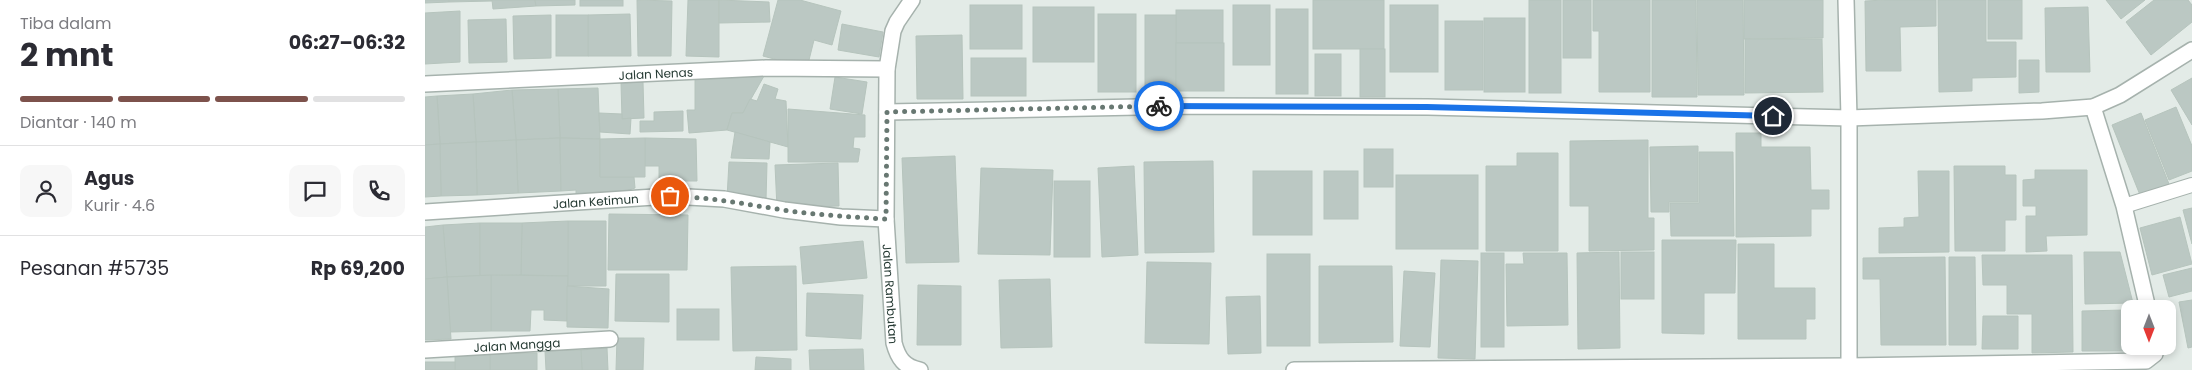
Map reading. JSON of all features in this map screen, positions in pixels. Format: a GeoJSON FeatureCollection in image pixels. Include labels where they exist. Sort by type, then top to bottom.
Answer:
{"type":"FeatureCollection","features":[{"type":"Feature","properties":{"kind":"street","name":"Jalan Rambutan"},"geometry":{"type":"LineString","coordinates":[[912,0],[893,31],[887,69],[886,219],[894,343],[901,361],[907,366],[921,370]]}},
{"type":"Feature","properties":{"kind":"street"},"geometry":{"type":"LineString","coordinates":[[1846,0],[1849,118],[1849,366]]}},
{"type":"Feature","properties":{"kind":"street"},"geometry":{"type":"LineString","coordinates":[[887,112],[1187,106],[1427,107],[1849,118],[2093,107],[2120,95],[2192,50]]}},
{"type":"Feature","properties":{"kind":"street","name":"Jalan Nenas"},"geometry":{"type":"LineString","coordinates":[[425,84],[766,68],[887,69]]}},
{"type":"Feature","properties":{"kind":"street"},"geometry":{"type":"LineString","coordinates":[[2093,107],[2124,206],[2146,300]]}},
{"type":"Feature","properties":{"kind":"street","name":"Jalan Ketimun"},"geometry":{"type":"LineString","coordinates":[[425,212],[650,196],[687,196],[724,199],[783,210],[841,217],[886,219]]}},
{"type":"Feature","properties":{"kind":"street","name":"Jalan Mangga"},"geometry":{"type":"LineString","coordinates":[[425,350],[610,339]]}},
{"type":"Feature","properties":{"kind":"street"},"geometry":{"type":"LineString","coordinates":[[1294,370],[1849,366],[2145,360],[2153,355]]}},
{"type":"Feature","properties":{"kind":"lane"},"geometry":{"type":"LineString","coordinates":[[2124,206],[2192,185]]}},
{"type":"Feature","properties":{"kind":"building"},"geometry":{"type":"Polygon","coordinates":[[[425,0],[449,0],[449,2],[425,3],[425,0]]]}},
{"type":"Feature","properties":{"kind":"building"},"geometry":{"type":"Polygon","coordinates":[[[449,0],[492,0],[492,1],[449,2],[449,0]]]}},
{"type":"Feature","properties":{"kind":"building"},"geometry":{"type":"Polygon","coordinates":[[[492,0],[535,0],[536,6],[493,9],[492,0]]]}},
{"type":"Feature","properties":{"kind":"building"},"geometry":{"type":"Polygon","coordinates":[[[535,0],[575,0],[575,5],[536,6],[535,0]]]}},
{"type":"Feature","properties":{"kind":"building"},"geometry":{"type":"Polygon","coordinates":[[[580,0],[623,0],[623,6],[580,6],[580,0]]]}},
{"type":"Feature","properties":{"kind":"building"},"geometry":{"type":"Polygon","coordinates":[[[637,0],[672,1],[671,56],[638,56],[637,0]]]}},
{"type":"Feature","properties":{"kind":"building"},"geometry":{"type":"Polygon","coordinates":[[[688,0],[719,0],[719,57],[686,56],[688,0]]]}},
{"type":"Feature","properties":{"kind":"building"},"geometry":{"type":"Polygon","coordinates":[[[719,0],[769,2],[770,22],[719,23],[719,0]]]}},
{"type":"Feature","properties":{"kind":"building"},"geometry":{"type":"Polygon","coordinates":[[[778,0],[800,0],[841,11],[832,45],[814,40],[807,68],[763,56],[778,0]]]}},
{"type":"Feature","properties":{"kind":"building"},"geometry":{"type":"Polygon","coordinates":[[[1313,0],[1384,0],[1384,49],[1313,49],[1313,0]]]}},
{"type":"Feature","properties":{"kind":"building"},"geometry":{"type":"Polygon","coordinates":[[[1529,0],[1561,0],[1561,93],[1529,93],[1529,0]]]}},
{"type":"Feature","properties":{"kind":"building"},"geometry":{"type":"Polygon","coordinates":[[[1563,0],[1591,0],[1591,58],[1563,58],[1563,0]]]}},
{"type":"Feature","properties":{"kind":"building"},"geometry":{"type":"Polygon","coordinates":[[[1593,0],[1650,0],[1650,92],[1599,92],[1599,31],[1593,31],[1593,0]]]}},
{"type":"Feature","properties":{"kind":"building"},"geometry":{"type":"Polygon","coordinates":[[[1652,0],[1696,0],[1697,97],[1652,97],[1652,0]]]}},
{"type":"Feature","properties":{"kind":"building"},"geometry":{"type":"Polygon","coordinates":[[[1697,0],[1743,0],[1744,95],[1698,95],[1697,0]]]}},
{"type":"Feature","properties":{"kind":"building"},"geometry":{"type":"Polygon","coordinates":[[[1744,0],[1823,0],[1823,38],[1744,39],[1744,0]]]}},
{"type":"Feature","properties":{"kind":"building"},"geometry":{"type":"Polygon","coordinates":[[[1936,0],[1936,26],[1900,27],[1901,71],[1866,71],[1865,1],[1936,0]]]}},
{"type":"Feature","properties":{"kind":"building"},"geometry":{"type":"Polygon","coordinates":[[[1938,0],[1986,0],[1986,42],[2016,42],[2016,77],[1972,78],[1972,91],[1939,92],[1938,0]]]}},
{"type":"Feature","properties":{"kind":"building"},"geometry":{"type":"Polygon","coordinates":[[[1988,0],[2022,0],[2022,39],[1988,39],[1988,0]]]}},
{"type":"Feature","properties":{"kind":"building"},"geometry":{"type":"Polygon","coordinates":[[[2106,0],[2145,0],[2121,19],[2106,0]]]}},
{"type":"Feature","properties":{"kind":"building"},"geometry":{"type":"Polygon","coordinates":[[[2154,0],[2188,0],[2192,5],[2192,22],[2151,55],[2126,22],[2154,0]]]}},
{"type":"Feature","properties":{"kind":"building"},"geometry":{"type":"Polygon","coordinates":[[[970,5],[1022,5],[1022,49],[970,49],[970,5]]]}},
{"type":"Feature","properties":{"kind":"building"},"geometry":{"type":"Polygon","coordinates":[[[1233,5],[1270,5],[1270,65],[1233,65],[1233,5]]]}},
{"type":"Feature","properties":{"kind":"building"},"geometry":{"type":"Polygon","coordinates":[[[1390,5],[1438,5],[1438,72],[1390,72],[1390,5]]]}},
{"type":"Feature","properties":{"kind":"building"},"geometry":{"type":"Polygon","coordinates":[[[1033,7],[1094,7],[1094,62],[1033,62],[1033,7]]]}},
{"type":"Feature","properties":{"kind":"building"},"geometry":{"type":"Polygon","coordinates":[[[2088,7],[2090,72],[2046,72],[2045,8],[2088,7]]]}},
{"type":"Feature","properties":{"kind":"building"},"geometry":{"type":"Polygon","coordinates":[[[1276,9],[1308,9],[1308,94],[1276,94],[1276,9]]]}},
{"type":"Feature","properties":{"kind":"building"},"geometry":{"type":"Polygon","coordinates":[[[1176,10],[1223,10],[1223,43],[1176,43],[1176,10]]]}},
{"type":"Feature","properties":{"kind":"building"},"geometry":{"type":"Polygon","coordinates":[[[460,11],[460,62],[425,64],[425,13],[460,11]]]}},
{"type":"Feature","properties":{"kind":"building"},"geometry":{"type":"Polygon","coordinates":[[[630,14],[631,56],[588,56],[588,15],[630,14]]]}},
{"type":"Feature","properties":{"kind":"building"},"geometry":{"type":"Polygon","coordinates":[[[1098,14],[1136,14],[1136,92],[1098,92],[1098,14]]]}},
{"type":"Feature","properties":{"kind":"building"},"geometry":{"type":"Polygon","coordinates":[[[551,15],[551,58],[514,59],[513,16],[551,15]]]}},
{"type":"Feature","properties":{"kind":"building"},"geometry":{"type":"Polygon","coordinates":[[[556,15],[588,15],[588,56],[556,56],[556,15]]]}},
{"type":"Feature","properties":{"kind":"building"},"geometry":{"type":"Polygon","coordinates":[[[1145,15],[1176,15],[1176,91],[1145,91],[1145,15]]]}},
{"type":"Feature","properties":{"kind":"building"},"geometry":{"type":"Polygon","coordinates":[[[1484,18],[1525,18],[1525,92],[1484,92],[1484,18]]]}},
{"type":"Feature","properties":{"kind":"building"},"geometry":{"type":"Polygon","coordinates":[[[506,19],[507,62],[469,63],[468,20],[506,19]]]}},
{"type":"Feature","properties":{"kind":"building"},"geometry":{"type":"Polygon","coordinates":[[[1445,21],[1483,21],[1483,90],[1445,90],[1445,21]]]}},
{"type":"Feature","properties":{"kind":"building"},"geometry":{"type":"Polygon","coordinates":[[[842,24],[883,32],[879,57],[838,50],[842,24]]]}},
{"type":"Feature","properties":{"kind":"building"},"geometry":{"type":"Polygon","coordinates":[[[962,35],[963,99],[917,99],[916,36],[962,35]]]}},
{"type":"Feature","properties":{"kind":"building"},"geometry":{"type":"Polygon","coordinates":[[[1745,39],[1822,39],[1823,92],[1745,93],[1745,39]]]}},
{"type":"Feature","properties":{"kind":"building"},"geometry":{"type":"Polygon","coordinates":[[[1176,43],[1224,43],[1224,91],[1176,91],[1176,43]]]}},
{"type":"Feature","properties":{"kind":"building"},"geometry":{"type":"Polygon","coordinates":[[[1360,49],[1385,49],[1385,97],[1360,97],[1360,49]]]}},
{"type":"Feature","properties":{"kind":"building"},"geometry":{"type":"Polygon","coordinates":[[[1315,54],[1341,54],[1341,96],[1315,96],[1315,54]]]}},
{"type":"Feature","properties":{"kind":"building"},"geometry":{"type":"Polygon","coordinates":[[[971,58],[1026,58],[1026,96],[971,96],[971,58]]]}},
{"type":"Feature","properties":{"kind":"building"},"geometry":{"type":"Polygon","coordinates":[[[2019,60],[2039,60],[2039,92],[2019,93],[2019,60]]]}},
{"type":"Feature","properties":{"kind":"building"},"geometry":{"type":"Polygon","coordinates":[[[764,76],[743,113],[732,113],[727,130],[689,133],[687,110],[695,110],[695,78],[764,76]]]}},
{"type":"Feature","properties":{"kind":"building"},"geometry":{"type":"Polygon","coordinates":[[[835,77],[867,82],[862,114],[830,109],[835,77]]]}},
{"type":"Feature","properties":{"kind":"building"},"geometry":{"type":"Polygon","coordinates":[[[2192,78],[2192,125],[2171,90],[2192,78]]]}},
{"type":"Feature","properties":{"kind":"building"},"geometry":{"type":"Polygon","coordinates":[[[643,82],[644,118],[622,119],[621,83],[643,82]]]}},
{"type":"Feature","properties":{"kind":"building"},"geometry":{"type":"Polygon","coordinates":[[[764,84],[778,89],[775,99],[786,101],[788,147],[727,130],[732,113],[743,113],[750,99],[757,101],[764,84]]]}},
{"type":"Feature","properties":{"kind":"building"},"geometry":{"type":"Polygon","coordinates":[[[598,88],[600,139],[560,138],[558,89],[598,88]]]}},
{"type":"Feature","properties":{"kind":"building"},"geometry":{"type":"Polygon","coordinates":[[[558,89],[560,138],[516,140],[512,90],[558,89]]]}},
{"type":"Feature","properties":{"kind":"building"},"geometry":{"type":"Polygon","coordinates":[[[512,90],[516,140],[476,142],[473,94],[512,90]]]}},
{"type":"Feature","properties":{"kind":"building"},"geometry":{"type":"Polygon","coordinates":[[[473,94],[476,142],[440,144],[437,96],[473,94]]]}},
{"type":"Feature","properties":{"kind":"building"},"geometry":{"type":"Polygon","coordinates":[[[437,96],[440,144],[425,145],[425,97],[437,96]]]}},
{"type":"Feature","properties":{"kind":"building"},"geometry":{"type":"Polygon","coordinates":[[[2176,107],[2192,146],[2192,171],[2169,180],[2145,120],[2176,107]]]}},
{"type":"Feature","properties":{"kind":"building"},"geometry":{"type":"Polygon","coordinates":[[[788,109],[865,115],[865,137],[854,137],[853,148],[860,149],[858,162],[788,162],[788,109]]]}},
{"type":"Feature","properties":{"kind":"building"},"geometry":{"type":"Polygon","coordinates":[[[683,111],[683,131],[640,132],[640,121],[654,121],[654,112],[683,111]]]}},
{"type":"Feature","properties":{"kind":"building"},"geometry":{"type":"Polygon","coordinates":[[[599,113],[622,114],[622,119],[631,118],[630,134],[600,132],[599,113]]]}},
{"type":"Feature","properties":{"kind":"building"},"geometry":{"type":"Polygon","coordinates":[[[2141,113],[2169,184],[2140,195],[2112,125],[2141,113]]]}},
{"type":"Feature","properties":{"kind":"building"},"geometry":{"type":"Polygon","coordinates":[[[735,132],[770,142],[769,159],[731,158],[735,132]]]}},
{"type":"Feature","properties":{"kind":"building"},"geometry":{"type":"Polygon","coordinates":[[[1736,133],[1761,133],[1761,147],[1810,147],[1811,190],[1829,190],[1829,209],[1811,209],[1811,236],[1736,237],[1736,133]]]}},
{"type":"Feature","properties":{"kind":"building"},"geometry":{"type":"Polygon","coordinates":[[[560,138],[561,191],[518,193],[516,140],[560,138]]]}},
{"type":"Feature","properties":{"kind":"building"},"geometry":{"type":"Polygon","coordinates":[[[560,138],[600,139],[600,177],[634,177],[635,188],[602,199],[576,198],[576,190],[561,191],[560,138]]]}},
{"type":"Feature","properties":{"kind":"building"},"geometry":{"type":"Polygon","coordinates":[[[645,138],[696,139],[697,181],[659,181],[659,166],[645,166],[645,138]]]}},
{"type":"Feature","properties":{"kind":"building"},"geometry":{"type":"Polygon","coordinates":[[[645,138],[645,177],[600,177],[600,139],[645,138]]]}},
{"type":"Feature","properties":{"kind":"building"},"geometry":{"type":"Polygon","coordinates":[[[516,140],[518,193],[477,195],[476,142],[516,140]]]}},
{"type":"Feature","properties":{"kind":"building"},"geometry":{"type":"Polygon","coordinates":[[[1648,140],[1648,218],[1654,218],[1654,250],[1589,251],[1589,206],[1570,206],[1570,141],[1648,140]]]}},
{"type":"Feature","properties":{"kind":"building"},"geometry":{"type":"Polygon","coordinates":[[[476,142],[477,195],[441,196],[440,144],[476,142]]]}},
{"type":"Feature","properties":{"kind":"building"},"geometry":{"type":"Polygon","coordinates":[[[440,144],[441,196],[425,197],[425,145],[440,144]]]}},
{"type":"Feature","properties":{"kind":"building"},"geometry":{"type":"Polygon","coordinates":[[[1698,146],[1698,202],[1669,202],[1669,212],[1651,212],[1650,147],[1698,146]]]}},
{"type":"Feature","properties":{"kind":"building"},"geometry":{"type":"Polygon","coordinates":[[[1364,149],[1393,149],[1393,187],[1364,187],[1364,149]]]}},
{"type":"Feature","properties":{"kind":"building"},"geometry":{"type":"Polygon","coordinates":[[[1699,152],[1733,152],[1734,236],[1671,236],[1670,203],[1699,203],[1699,152]]]}},
{"type":"Feature","properties":{"kind":"building"},"geometry":{"type":"Polygon","coordinates":[[[1517,153],[1558,153],[1558,251],[1486,251],[1486,166],[1517,166],[1517,153]]]}},
{"type":"Feature","properties":{"kind":"building"},"geometry":{"type":"Polygon","coordinates":[[[955,156],[959,262],[906,263],[902,158],[955,156]]]}},
{"type":"Feature","properties":{"kind":"building"},"geometry":{"type":"Polygon","coordinates":[[[1213,161],[1214,252],[1145,253],[1144,162],[1213,161]]]}},
{"type":"Feature","properties":{"kind":"building"},"geometry":{"type":"Polygon","coordinates":[[[729,162],[767,163],[766,200],[727,198],[729,162]]]}},
{"type":"Feature","properties":{"kind":"building"},"geometry":{"type":"Polygon","coordinates":[[[838,163],[839,206],[777,208],[775,165],[838,163]]]}},
{"type":"Feature","properties":{"kind":"building"},"geometry":{"type":"Polygon","coordinates":[[[1134,166],[1138,255],[1102,257],[1098,168],[1134,166]]]}},
{"type":"Feature","properties":{"kind":"building"},"geometry":{"type":"Polygon","coordinates":[[[1954,166],[2005,166],[2005,175],[2016,175],[2016,220],[2005,220],[2005,251],[1955,251],[1954,166]]]}},
{"type":"Feature","properties":{"kind":"building"},"geometry":{"type":"Polygon","coordinates":[[[981,168],[1053,170],[1050,255],[978,254],[981,168]]]}},
{"type":"Feature","properties":{"kind":"building"},"geometry":{"type":"Polygon","coordinates":[[[2035,170],[2087,170],[2087,235],[2046,236],[2047,251],[2026,252],[2026,216],[2036,216],[2036,206],[2023,206],[2023,180],[2035,179],[2035,170]]]}},
{"type":"Feature","properties":{"kind":"building"},"geometry":{"type":"Polygon","coordinates":[[[1253,171],[1312,171],[1312,235],[1253,235],[1253,171]]]}},
{"type":"Feature","properties":{"kind":"building"},"geometry":{"type":"Polygon","coordinates":[[[1324,171],[1358,171],[1358,219],[1324,219],[1324,171]]]}},
{"type":"Feature","properties":{"kind":"building"},"geometry":{"type":"Polygon","coordinates":[[[1918,171],[1949,171],[1949,252],[1879,253],[1879,228],[1904,227],[1904,218],[1919,217],[1918,171]]]}},
{"type":"Feature","properties":{"kind":"building"},"geometry":{"type":"Polygon","coordinates":[[[1396,175],[1478,175],[1478,249],[1396,249],[1396,175]]]}},
{"type":"Feature","properties":{"kind":"building"},"geometry":{"type":"Polygon","coordinates":[[[1054,181],[1090,181],[1090,257],[1054,257],[1054,181]]]}},
{"type":"Feature","properties":{"kind":"building"},"geometry":{"type":"Polygon","coordinates":[[[2192,208],[2192,244],[2183,210],[2192,208]]]}},
{"type":"Feature","properties":{"kind":"building"},"geometry":{"type":"Polygon","coordinates":[[[609,214],[688,215],[687,270],[608,270],[609,214]]]}},
{"type":"Feature","properties":{"kind":"building"},"geometry":{"type":"Polygon","coordinates":[[[2180,217],[2192,264],[2152,275],[2140,228],[2180,217]]]}},
{"type":"Feature","properties":{"kind":"building"},"geometry":{"type":"Polygon","coordinates":[[[568,221],[606,221],[606,286],[567,286],[568,221]]]}},
{"type":"Feature","properties":{"kind":"building"},"geometry":{"type":"Polygon","coordinates":[[[568,221],[568,276],[521,275],[522,223],[568,221]]]}},
{"type":"Feature","properties":{"kind":"building"},"geometry":{"type":"Polygon","coordinates":[[[480,223],[480,276],[447,277],[443,225],[480,223]]]}},
{"type":"Feature","properties":{"kind":"building"},"geometry":{"type":"Polygon","coordinates":[[[480,223],[522,223],[521,275],[480,276],[480,223]]]}},
{"type":"Feature","properties":{"kind":"building"},"geometry":{"type":"Polygon","coordinates":[[[443,225],[447,277],[425,279],[425,227],[443,225]]]}},
{"type":"Feature","properties":{"kind":"building"},"geometry":{"type":"Polygon","coordinates":[[[1662,240],[1736,240],[1735,293],[1704,293],[1704,334],[1662,333],[1662,240]]]}},
{"type":"Feature","properties":{"kind":"building"},"geometry":{"type":"Polygon","coordinates":[[[863,241],[867,278],[803,284],[800,247],[863,241]]]}},
{"type":"Feature","properties":{"kind":"building"},"geometry":{"type":"Polygon","coordinates":[[[1738,244],[1774,244],[1774,288],[1815,288],[1815,319],[1806,319],[1806,339],[1738,339],[1738,244]]]}},
{"type":"Feature","properties":{"kind":"building"},"geometry":{"type":"Polygon","coordinates":[[[1619,252],[1620,348],[1578,349],[1577,253],[1619,252]]]}},
{"type":"Feature","properties":{"kind":"building"},"geometry":{"type":"Polygon","coordinates":[[[1621,252],[1654,252],[1654,299],[1621,299],[1621,252]]]}},
{"type":"Feature","properties":{"kind":"building"},"geometry":{"type":"Polygon","coordinates":[[[2084,252],[2120,252],[2132,300],[2121,300],[2121,303],[2085,304],[2084,252]]]}},
{"type":"Feature","properties":{"kind":"building"},"geometry":{"type":"Polygon","coordinates":[[[1481,253],[1504,253],[1504,347],[1481,347],[1481,253]]]}},
{"type":"Feature","properties":{"kind":"building"},"geometry":{"type":"Polygon","coordinates":[[[1523,253],[1567,253],[1568,325],[1507,326],[1506,264],[1524,264],[1523,253]]]}},
{"type":"Feature","properties":{"kind":"building"},"geometry":{"type":"Polygon","coordinates":[[[1267,254],[1310,254],[1310,346],[1267,346],[1267,254]]]}},
{"type":"Feature","properties":{"kind":"building"},"geometry":{"type":"Polygon","coordinates":[[[1982,255],[2072,255],[2073,352],[2032,353],[2032,314],[2007,314],[2007,285],[1983,285],[1982,255]]]}},
{"type":"Feature","properties":{"kind":"building"},"geometry":{"type":"Polygon","coordinates":[[[1945,257],[1946,345],[1881,345],[1880,279],[1863,279],[1863,258],[1945,257]]]}},
{"type":"Feature","properties":{"kind":"building"},"geometry":{"type":"Polygon","coordinates":[[[1949,257],[1975,257],[1976,345],[1949,345],[1949,257]]]}},
{"type":"Feature","properties":{"kind":"building"},"geometry":{"type":"Polygon","coordinates":[[[1441,260],[1478,261],[1475,359],[1438,358],[1441,260]]]}},
{"type":"Feature","properties":{"kind":"building"},"geometry":{"type":"Polygon","coordinates":[[[1147,262],[1211,263],[1209,344],[1145,343],[1147,262]]]}},
{"type":"Feature","properties":{"kind":"building"},"geometry":{"type":"Polygon","coordinates":[[[796,266],[797,350],[733,351],[731,267],[796,266]]]}},
{"type":"Feature","properties":{"kind":"building"},"geometry":{"type":"Polygon","coordinates":[[[1319,266],[1392,266],[1393,342],[1319,343],[1319,266]]]}},
{"type":"Feature","properties":{"kind":"building"},"geometry":{"type":"Polygon","coordinates":[[[2192,268],[2192,291],[2169,297],[2163,275],[2192,268]]]}},
{"type":"Feature","properties":{"kind":"building"},"geometry":{"type":"Polygon","coordinates":[[[1404,271],[1435,273],[1430,347],[1400,346],[1404,271]]]}},
{"type":"Feature","properties":{"kind":"building"},"geometry":{"type":"Polygon","coordinates":[[[616,274],[669,274],[669,322],[615,321],[616,274]]]}},
{"type":"Feature","properties":{"kind":"building"},"geometry":{"type":"Polygon","coordinates":[[[491,275],[568,276],[567,321],[544,320],[544,310],[531,310],[530,331],[491,331],[491,275]]]}},
{"type":"Feature","properties":{"kind":"building"},"geometry":{"type":"Polygon","coordinates":[[[491,275],[491,331],[450,332],[447,277],[491,275]]]}},
{"type":"Feature","properties":{"kind":"building"},"geometry":{"type":"Polygon","coordinates":[[[447,277],[451,339],[425,340],[425,279],[447,277]]]}},
{"type":"Feature","properties":{"kind":"building"},"geometry":{"type":"Polygon","coordinates":[[[1050,279],[1052,347],[1001,348],[999,280],[1050,279]]]}},
{"type":"Feature","properties":{"kind":"building"},"geometry":{"type":"Polygon","coordinates":[[[918,285],[961,286],[961,345],[917,345],[918,285]]]}},
{"type":"Feature","properties":{"kind":"building"},"geometry":{"type":"Polygon","coordinates":[[[567,286],[609,289],[608,328],[567,327],[567,286]]]}},
{"type":"Feature","properties":{"kind":"building"},"geometry":{"type":"Polygon","coordinates":[[[807,293],[863,295],[861,339],[806,336],[807,293]]]}},
{"type":"Feature","properties":{"kind":"building"},"geometry":{"type":"Polygon","coordinates":[[[1260,296],[1261,353],[1228,354],[1226,297],[1260,296]]]}},
{"type":"Feature","properties":{"kind":"building"},"geometry":{"type":"Polygon","coordinates":[[[2192,300],[2192,347],[2188,348],[2179,302],[2192,300]]]}},
{"type":"Feature","properties":{"kind":"building"},"geometry":{"type":"Polygon","coordinates":[[[677,309],[719,309],[719,340],[677,340],[677,309]]]}},
{"type":"Feature","properties":{"kind":"building"},"geometry":{"type":"Polygon","coordinates":[[[2121,310],[2121,351],[2082,351],[2082,311],[2121,310]]]}},
{"type":"Feature","properties":{"kind":"building"},"geometry":{"type":"Polygon","coordinates":[[[1983,316],[2018,316],[2018,349],[1982,349],[1983,316]]]}},
{"type":"Feature","properties":{"kind":"building"},"geometry":{"type":"Polygon","coordinates":[[[617,338],[644,338],[643,370],[616,370],[617,338]]]}},
{"type":"Feature","properties":{"kind":"building"},"geometry":{"type":"Polygon","coordinates":[[[607,348],[608,370],[582,370],[581,350],[607,348]]]}},
{"type":"Feature","properties":{"kind":"building"},"geometry":{"type":"Polygon","coordinates":[[[863,349],[864,370],[810,370],[809,350],[863,349]]]}},
{"type":"Feature","properties":{"kind":"building"},"geometry":{"type":"Polygon","coordinates":[[[581,350],[582,370],[546,370],[545,351],[581,350]]]}},
{"type":"Feature","properties":{"kind":"building"},"geometry":{"type":"Polygon","coordinates":[[[537,353],[537,370],[490,370],[490,354],[537,353]]]}},
{"type":"Feature","properties":{"kind":"building"},"geometry":{"type":"Polygon","coordinates":[[[490,354],[490,370],[455,370],[455,355],[490,354]]]}},
{"type":"Feature","properties":{"kind":"building"},"geometry":{"type":"Polygon","coordinates":[[[756,357],[791,359],[791,370],[755,370],[756,357]]]}},
{"type":"Feature","properties":{"kind":"building"},"geometry":{"type":"Polygon","coordinates":[[[425,362],[455,362],[455,370],[425,370],[425,362]]]}},
{"type":"Feature","properties":{"kind":"way so far"},"geometry":{"type":"LineString","coordinates":[[670,196],[724,199],[783,210],[841,217],[886,219],[887,112],[1159,106]]}},
{"type":"Feature","properties":{"kind":"route"},"geometry":{"type":"LineString","coordinates":[[1159,106],[1427,107],[1773,116]]}}]}
